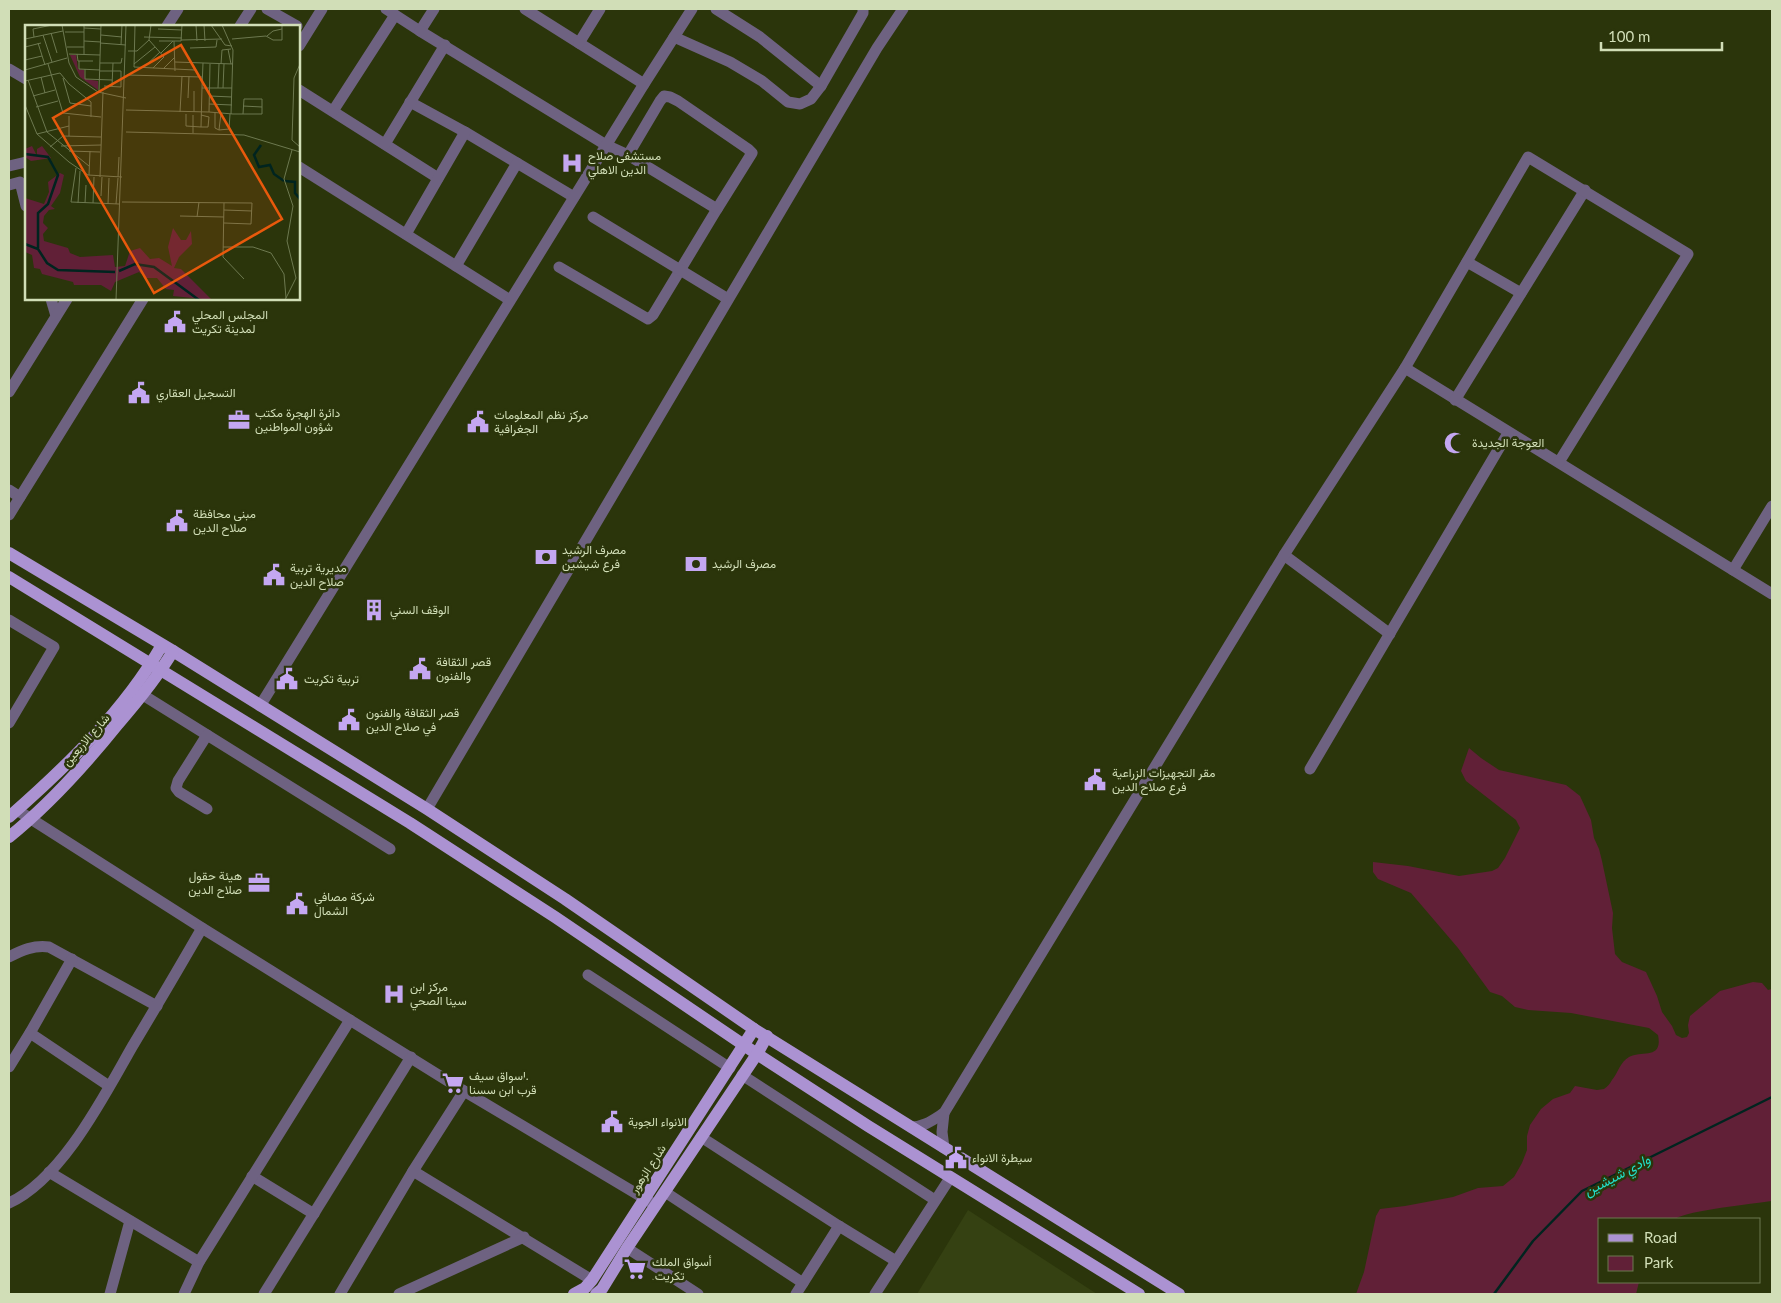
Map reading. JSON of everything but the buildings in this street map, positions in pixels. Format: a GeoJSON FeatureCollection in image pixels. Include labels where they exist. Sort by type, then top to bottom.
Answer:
{"type":"FeatureCollection","features":[{"type":"Feature","properties":{"kind":"main road"},"geometry":{"type":"LineString","coordinates":[[9,552],[427,809],[565,899],[754,1029],[1179,1294]]}},
{"type":"Feature","properties":{"kind":"main road"},"geometry":{"type":"LineString","coordinates":[[9,577],[410,823],[555,917],[757,1054],[950,1178],[1139,1294]]}},
{"type":"Feature","properties":{"kind":"main road","name":"شارع الاربعين"},"geometry":{"type":"LineString","coordinates":[[9,837],[84,766],[143,695],[156,667],[168,648]]}},
{"type":"Feature","properties":{"kind":"main road"},"geometry":{"type":"LineString","coordinates":[[13,813],[51,780],[156,667]]}},
{"type":"Feature","properties":{"kind":"main road","name":"شارع الزهور"},"geometry":{"type":"LineString","coordinates":[[596,1294],[602,1289],[627,1248],[650,1202],[754,1029]]}},
{"type":"Feature","properties":{"kind":"main road","name":"شارع الزهور"},"geometry":{"type":"LineString","coordinates":[[574,1294],[585,1288],[592,1280],[650,1202],[665,1192],[767,1036]]}},
{"type":"Feature","properties":{"kind":"main road"},"geometry":{"type":"LineString","coordinates":[[1034,1229],[1042,1210]]}},
{"type":"Feature","properties":{"kind":"street"},"geometry":{"type":"LineString","coordinates":[[168,25],[178,9]]}},
{"type":"Feature","properties":{"kind":"street"},"geometry":{"type":"LineString","coordinates":[[241,25],[251,9]]}},
{"type":"Feature","properties":{"kind":"street"},"geometry":{"type":"LineString","coordinates":[[267,9],[294,25]]}},
{"type":"Feature","properties":{"kind":"street"},"geometry":{"type":"LineString","coordinates":[[301,29],[322,9]]}},
{"type":"Feature","properties":{"kind":"street"},"geometry":{"type":"LineString","coordinates":[[420,31],[434,9]]}},
{"type":"Feature","properties":{"kind":"street"},"geometry":{"type":"LineString","coordinates":[[525,9],[644,84]]}},
{"type":"Feature","properties":{"kind":"street"},"geometry":{"type":"LineString","coordinates":[[579,43],[600,9]]}},
{"type":"Feature","properties":{"kind":"street"},"geometry":{"type":"LineString","coordinates":[[260,706],[692,9]]}},
{"type":"Feature","properties":{"kind":"street"},"geometry":{"type":"LineString","coordinates":[[716,9],[760,37],[821,86]]}},
{"type":"Feature","properties":{"kind":"street"},"geometry":{"type":"LineString","coordinates":[[674,37],[730,62],[762,81],[788,102],[800,104],[811,99],[821,86],[863,13],[863,9]]}},
{"type":"Feature","properties":{"kind":"street"},"geometry":{"type":"LineString","coordinates":[[427,809],[876,48],[903,9]]}},
{"type":"Feature","properties":{"kind":"street"},"geometry":{"type":"LineString","coordinates":[[333,112],[390,12],[606,145],[628,155],[717,209]]}},
{"type":"Feature","properties":{"kind":"street"},"geometry":{"type":"LineString","coordinates":[[385,144],[444,45]]}},
{"type":"Feature","properties":{"kind":"street"},"geometry":{"type":"LineString","coordinates":[[9,69],[25,78]]}},
{"type":"Feature","properties":{"kind":"street"},"geometry":{"type":"LineString","coordinates":[[300,91],[438,178]]}},
{"type":"Feature","properties":{"kind":"street"},"geometry":{"type":"LineString","coordinates":[[559,267],[648,319],[653,315],[752,153],[678,101],[664,96],[628,155]]}},
{"type":"Feature","properties":{"kind":"street"},"geometry":{"type":"LineString","coordinates":[[410,102],[465,132],[574,197]]}},
{"type":"Feature","properties":{"kind":"street"},"geometry":{"type":"LineString","coordinates":[[406,234],[465,132]]}},
{"type":"Feature","properties":{"kind":"street"},"geometry":{"type":"LineString","coordinates":[[944,1148],[942,1132],[944,1113],[1284,555],[1405,368],[1528,157],[1688,254],[1559,462]]}},
{"type":"Feature","properties":{"kind":"street"},"geometry":{"type":"LineString","coordinates":[[9,166],[25,162]]}},
{"type":"Feature","properties":{"kind":"street"},"geometry":{"type":"LineString","coordinates":[[456,266],[517,163]]}},
{"type":"Feature","properties":{"kind":"street"},"geometry":{"type":"LineString","coordinates":[[300,168],[510,300]]}},
{"type":"Feature","properties":{"kind":"street"},"geometry":{"type":"LineString","coordinates":[[9,185],[20,182],[25,202]]}},
{"type":"Feature","properties":{"kind":"street"},"geometry":{"type":"LineString","coordinates":[[1455,400],[1584,190]]}},
{"type":"Feature","properties":{"kind":"street"},"geometry":{"type":"LineString","coordinates":[[593,217],[728,299]]}},
{"type":"Feature","properties":{"kind":"street"},"geometry":{"type":"LineString","coordinates":[[1467,262],[1521,293]]}},
{"type":"Feature","properties":{"kind":"street"},"geometry":{"type":"LineString","coordinates":[[51,300],[56,316]]}},
{"type":"Feature","properties":{"kind":"street"},"geometry":{"type":"LineString","coordinates":[[9,389],[66,300]]}},
{"type":"Feature","properties":{"kind":"street"},"geometry":{"type":"LineString","coordinates":[[9,515],[141,300]]}},
{"type":"Feature","properties":{"kind":"street"},"geometry":{"type":"LineString","coordinates":[[1405,368],[1772,594]]}},
{"type":"Feature","properties":{"kind":"street"},"geometry":{"type":"LineString","coordinates":[[1310,769],[1508,433]]}},
{"type":"Feature","properties":{"kind":"street"},"geometry":{"type":"LineString","coordinates":[[9,490],[20,497]]}},
{"type":"Feature","properties":{"kind":"street"},"geometry":{"type":"LineString","coordinates":[[1733,570],[1772,506]]}},
{"type":"Feature","properties":{"kind":"street"},"geometry":{"type":"LineString","coordinates":[[1284,555],[1390,634]]}},
{"type":"Feature","properties":{"kind":"street"},"geometry":{"type":"LineString","coordinates":[[9,620],[54,647],[12,709],[9,723]]}},
{"type":"Feature","properties":{"kind":"street"},"geometry":{"type":"LineString","coordinates":[[143,695],[390,849]]}},
{"type":"Feature","properties":{"kind":"street"},"geometry":{"type":"LineString","coordinates":[[207,735],[178,781],[176,788],[179,792],[207,809]]}},
{"type":"Feature","properties":{"kind":"street"},"geometry":{"type":"LineString","coordinates":[[13,813],[30,819],[464,1091],[650,1202]]}},
{"type":"Feature","properties":{"kind":"street"},"geometry":{"type":"LineString","coordinates":[[9,1202],[24,1194],[49,1172],[76,1139],[202,928]]}},
{"type":"Feature","properties":{"kind":"street"},"geometry":{"type":"LineString","coordinates":[[9,957],[22,950],[39,946],[49,947],[157,1006]]}},
{"type":"Feature","properties":{"kind":"street"},"geometry":{"type":"LineString","coordinates":[[9,1066],[72,959]]}},
{"type":"Feature","properties":{"kind":"street"},"geometry":{"type":"LineString","coordinates":[[588,975],[730,1068]]}},
{"type":"Feature","properties":{"kind":"street"},"geometry":{"type":"LineString","coordinates":[[184,1294],[199,1262],[350,1020]]}},
{"type":"Feature","properties":{"kind":"street"},"geometry":{"type":"LineString","coordinates":[[30,1033],[109,1086]]}},
{"type":"Feature","properties":{"kind":"street"},"geometry":{"type":"LineString","coordinates":[[264,1294],[410,1057]]}},
{"type":"Feature","properties":{"kind":"street"},"geometry":{"type":"LineString","coordinates":[[742,1075],[935,1200]]}},
{"type":"Feature","properties":{"kind":"street"},"geometry":{"type":"LineString","coordinates":[[340,1294],[464,1091]]}},
{"type":"Feature","properties":{"kind":"street"},"geometry":{"type":"LineString","coordinates":[[911,1128],[928,1123],[944,1113]]}},
{"type":"Feature","properties":{"kind":"street"},"geometry":{"type":"LineString","coordinates":[[701,1137],[896,1261]]}},
{"type":"Feature","properties":{"kind":"street"},"geometry":{"type":"LineString","coordinates":[[49,1172],[199,1262]]}},
{"type":"Feature","properties":{"kind":"street"},"geometry":{"type":"LineString","coordinates":[[413,1172],[524,1237],[592,1280]]}},
{"type":"Feature","properties":{"kind":"street"},"geometry":{"type":"LineString","coordinates":[[252,1176],[314,1214]]}},
{"type":"Feature","properties":{"kind":"street"},"geometry":{"type":"LineString","coordinates":[[875,1294],[950,1178]]}},
{"type":"Feature","properties":{"kind":"street"},"geometry":{"type":"LineString","coordinates":[[665,1192],[803,1283]]}},
{"type":"Feature","properties":{"kind":"street"},"geometry":{"type":"LineString","coordinates":[[110,1294],[130,1221]]}},
{"type":"Feature","properties":{"kind":"street"},"geometry":{"type":"LineString","coordinates":[[796,1294],[839,1226]]}},
{"type":"Feature","properties":{"kind":"street"},"geometry":{"type":"LineString","coordinates":[[399,1294],[524,1237]]}},
{"type":"Feature","properties":{"kind":"street"},"geometry":{"type":"LineString","coordinates":[[627,1248],[692,1293]]}},
{"type":"Feature","properties":{"kind":"shaded area"},"geometry":{"type":"Polygon","coordinates":[[[968,1210],[1097,1294],[917,1294],[968,1210]]]}},
{"type":"Feature","properties":{"kind":"green space"},"geometry":{"type":"Polygon","coordinates":[[[1469,748],[1499,770],[1566,785],[1580,796],[1591,820],[1594,838],[1602,861],[1613,913],[1612,928],[1615,954],[1622,962],[1646,972],[1662,1012],[1676,1035],[1682,1038],[1687,1037],[1690,1016],[1720,991],[1753,982],[1762,983],[1768,990],[1772,989],[1772,1201],[1707,1210],[1677,1218],[1598,1218],[1598,1283],[1639,1283],[1636,1294],[1356,1294],[1364,1272],[1376,1216],[1380,1209],[1453,1197],[1478,1188],[1503,1186],[1514,1177],[1522,1163],[1527,1150],[1527,1136],[1530,1125],[1541,1109],[1553,1099],[1570,1093],[1575,1086],[1597,1090],[1604,1089],[1626,1059],[1634,1055],[1650,1053],[1657,1048],[1659,1043],[1658,1035],[1649,1028],[1571,1013],[1528,1010],[1515,1007],[1502,996],[1490,992],[1458,948],[1411,893],[1378,879],[1373,872],[1373,862],[1408,866],[1459,876],[1492,871],[1498,868],[1520,828],[1516,820],[1466,781],[1461,771],[1469,748]]]}},
{"type":"Feature","properties":{"kind":"waterway","name":"وادي شيشين"},"geometry":{"type":"LineString","coordinates":[[1494,1294],[1533,1241],[1582,1191],[1772,1097]]}},
{"type":"Feature","properties":{"kind":"place","name":"مستشفى صلاح الدين الاهلي"},"geometry":{"type":"Point","coordinates":[572,163]}},
{"type":"Feature","properties":{"kind":"place","name":"المجلس المحلي لمدينة تكريت"},"geometry":{"type":"Point","coordinates":[175,322]}},
{"type":"Feature","properties":{"kind":"place","name":"التسجيل العقاري"},"geometry":{"type":"Point","coordinates":[139,393]}},
{"type":"Feature","properties":{"kind":"place","name":"دائرة الهجرة مكتب شؤون المواطنين"},"geometry":{"type":"Point","coordinates":[239,420]}},
{"type":"Feature","properties":{"kind":"place","name":"مركز نظم المعلومات الجغرافية"},"geometry":{"type":"Point","coordinates":[478,422]}},
{"type":"Feature","properties":{"kind":"place","name":"العوجة الجديدة"},"geometry":{"type":"Point","coordinates":[1455,443]}},
{"type":"Feature","properties":{"kind":"place","name":"مبنى محافظة صلاح الدين"},"geometry":{"type":"Point","coordinates":[177,521]}},
{"type":"Feature","properties":{"kind":"place","name":"مصرف الرشيد فرع شيشين"},"geometry":{"type":"Point","coordinates":[546,557]}},
{"type":"Feature","properties":{"kind":"place","name":"مصرف الرشيد"},"geometry":{"type":"Point","coordinates":[696,564]}},
{"type":"Feature","properties":{"kind":"place","name":"مديرية تربية صلاح الدين"},"geometry":{"type":"Point","coordinates":[274,575]}},
{"type":"Feature","properties":{"kind":"place","name":"الوقف السني"},"geometry":{"type":"Point","coordinates":[374,610]}},
{"type":"Feature","properties":{"kind":"place","name":"قصر الثقافة والفنون"},"geometry":{"type":"Point","coordinates":[420,669]}},
{"type":"Feature","properties":{"kind":"place","name":"تربية تكريت"},"geometry":{"type":"Point","coordinates":[287,679]}},
{"type":"Feature","properties":{"kind":"place","name":"قصر الثقافة والفنون في صلاح الدين"},"geometry":{"type":"Point","coordinates":[349,720]}},
{"type":"Feature","properties":{"kind":"place","name":"مقر التجهيزات الزراعية فرع صلاح الدين"},"geometry":{"type":"Point","coordinates":[1095,780]}},
{"type":"Feature","properties":{"kind":"place","name":"هيئة حقول صلاح الدين"},"geometry":{"type":"Point","coordinates":[259,883]}},
{"type":"Feature","properties":{"kind":"place","name":"شركة مصافي الشمال"},"geometry":{"type":"Point","coordinates":[297,904]}},
{"type":"Feature","properties":{"kind":"place","name":"مركز ابن سينا الصحي"},"geometry":{"type":"Point","coordinates":[394,994]}},
{"type":"Feature","properties":{"kind":"place","name":"اسواق سيف. قرب ابن سسنا"},"geometry":{"type":"Point","coordinates":[453,1083]}},
{"type":"Feature","properties":{"kind":"place","name":"الانواء الجوية"},"geometry":{"type":"Point","coordinates":[612,1122]}},
{"type":"Feature","properties":{"kind":"place","name":"سيطرة الانواء"},"geometry":{"type":"Point","coordinates":[956,1158]}},
{"type":"Feature","properties":{"kind":"place","name":"أسواق الملك .تكريت"},"geometry":{"type":"Point","coordinates":[635,1269]}}]}
